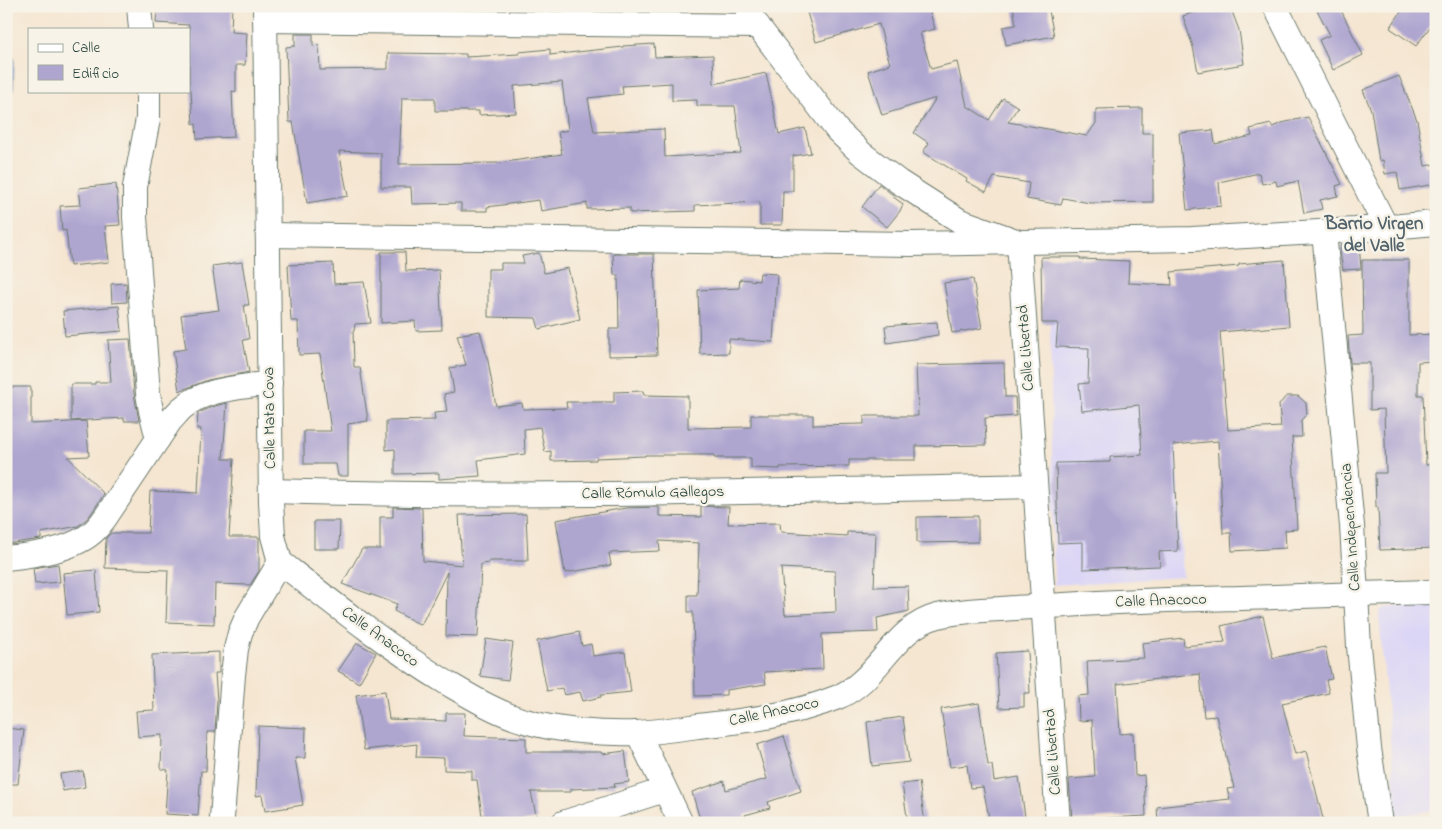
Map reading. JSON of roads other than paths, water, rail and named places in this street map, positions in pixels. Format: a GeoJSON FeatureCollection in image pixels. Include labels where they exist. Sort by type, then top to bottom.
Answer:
{"type":"FeatureCollection","features":[{"type":"Feature","properties":{"kind":"street"},"geometry":{"type":"LineString","coordinates":[[139,6],[141,28]]}},
{"type":"Feature","properties":{"kind":"street"},"geometry":{"type":"LineString","coordinates":[[1275,6],[1386,227]]}},
{"type":"Feature","properties":{"kind":"street"},"geometry":{"type":"LineString","coordinates":[[265,13],[753,16],[837,130],[861,153],[900,182],[960,220],[1019,242]]}},
{"type":"Feature","properties":{"kind":"street","name":"Calle Mata Cova"},"geometry":{"type":"LineString","coordinates":[[265,13],[271,491],[273,536],[280,562]]}},
{"type":"Feature","properties":{"kind":"street"},"geometry":{"type":"LineString","coordinates":[[148,92],[148,119],[136,187],[136,217],[148,392],[158,440]]}},
{"type":"Feature","properties":{"kind":"street"},"geometry":{"type":"LineString","coordinates":[[268,235],[911,244],[1192,239],[1324,232],[1436,223]]}},
{"type":"Feature","properties":{"kind":"street","name":"Calle Independencia"},"geometry":{"type":"LineString","coordinates":[[1324,232],[1349,487],[1359,646],[1369,748],[1380,823]]}},
{"type":"Feature","properties":{"kind":"street","name":"Calle Libertad"},"geometry":{"type":"LineString","coordinates":[[1019,242],[1058,823]]}},
{"type":"Feature","properties":{"kind":"street"},"geometry":{"type":"LineString","coordinates":[[6,558],[29,555],[72,545],[95,530],[170,421],[181,409],[200,396],[211,392],[270,384]]}},
{"type":"Feature","properties":{"kind":"street","name":"Calle Rómulo Gallegos"},"geometry":{"type":"LineString","coordinates":[[271,491],[352,494],[597,494],[1035,486]]}},
{"type":"Feature","properties":{"kind":"street"},"geometry":{"type":"LineString","coordinates":[[222,818],[236,649],[247,617],[280,562]]}},
{"type":"Feature","properties":{"kind":"street","name":"Calle Anacoco"},"geometry":{"type":"LineString","coordinates":[[280,562],[356,621],[416,664],[491,708],[526,722],[606,733],[638,733],[711,725],[782,714],[841,696],[872,672],[899,639],[914,627],[938,615],[1114,602],[1436,592]]}},
{"type":"Feature","properties":{"kind":"street"},"geometry":{"type":"LineString","coordinates":[[638,733],[681,823]]}},
{"type":"Feature","properties":{"kind":"street"},"geometry":{"type":"LineString","coordinates":[[563,823],[664,790]]}},
{"type":"Feature","properties":{"kind":"water"},"geometry":{"type":"Polygon","coordinates":[[[6,58],[14,58],[13,92],[6,92],[6,58]]]}},
{"type":"Feature","properties":{"kind":"district","name":"Barrio Virgen del Valle"},"geometry":{"type":"Point","coordinates":[1374,235]}}]}
